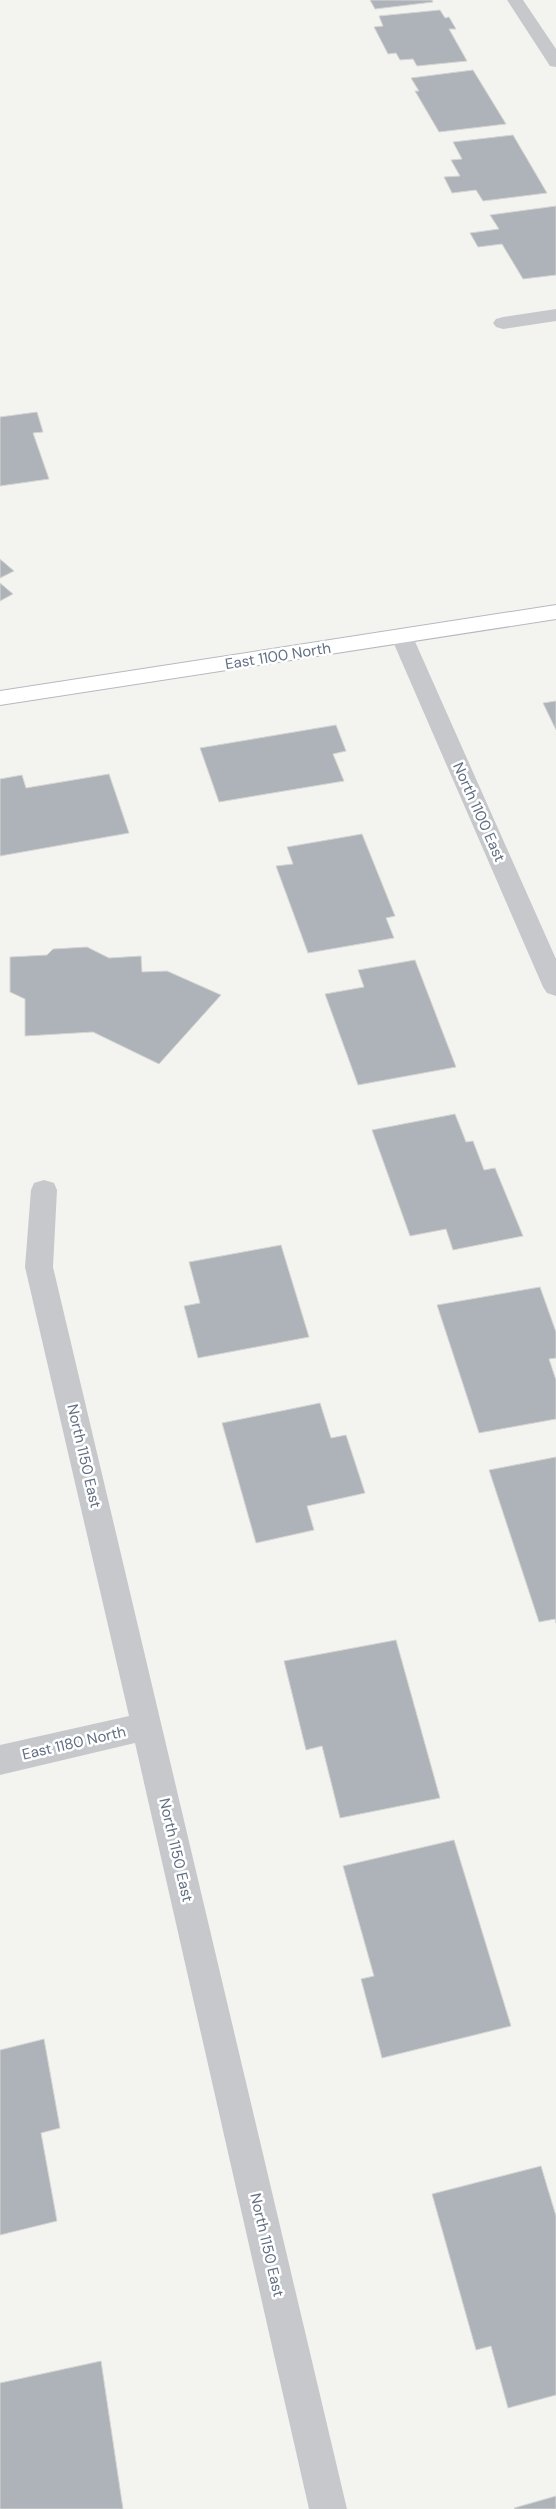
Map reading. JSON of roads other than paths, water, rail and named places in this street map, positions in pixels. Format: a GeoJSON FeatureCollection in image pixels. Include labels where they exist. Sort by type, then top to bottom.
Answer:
{"type":"FeatureCollection","features":[{"type":"Feature","properties":{"kind":"street"},"geometry":{"type":"LineString","coordinates":[[515,0],[556,62]]}},
{"type":"Feature","properties":{"kind":"street"},"geometry":{"type":"LineString","coordinates":[[503,323],[556,315]]}},
{"type":"Feature","properties":{"kind":"street","name":"East 1100 North"},"geometry":{"type":"LineString","coordinates":[[0,698],[556,612]]}},
{"type":"Feature","properties":{"kind":"street","name":"North 1100 East"},"geometry":{"type":"LineString","coordinates":[[402,637],[556,987]]}},
{"type":"Feature","properties":{"kind":"street","name":"North 1150 East"},"geometry":{"type":"LineString","coordinates":[[44,1190],[39,1267],[148,1726],[328,2509]]}},
{"type":"Feature","properties":{"kind":"street","name":"East 1180 North"},"geometry":{"type":"LineString","coordinates":[[0,1760],[148,1726]]}}]}
